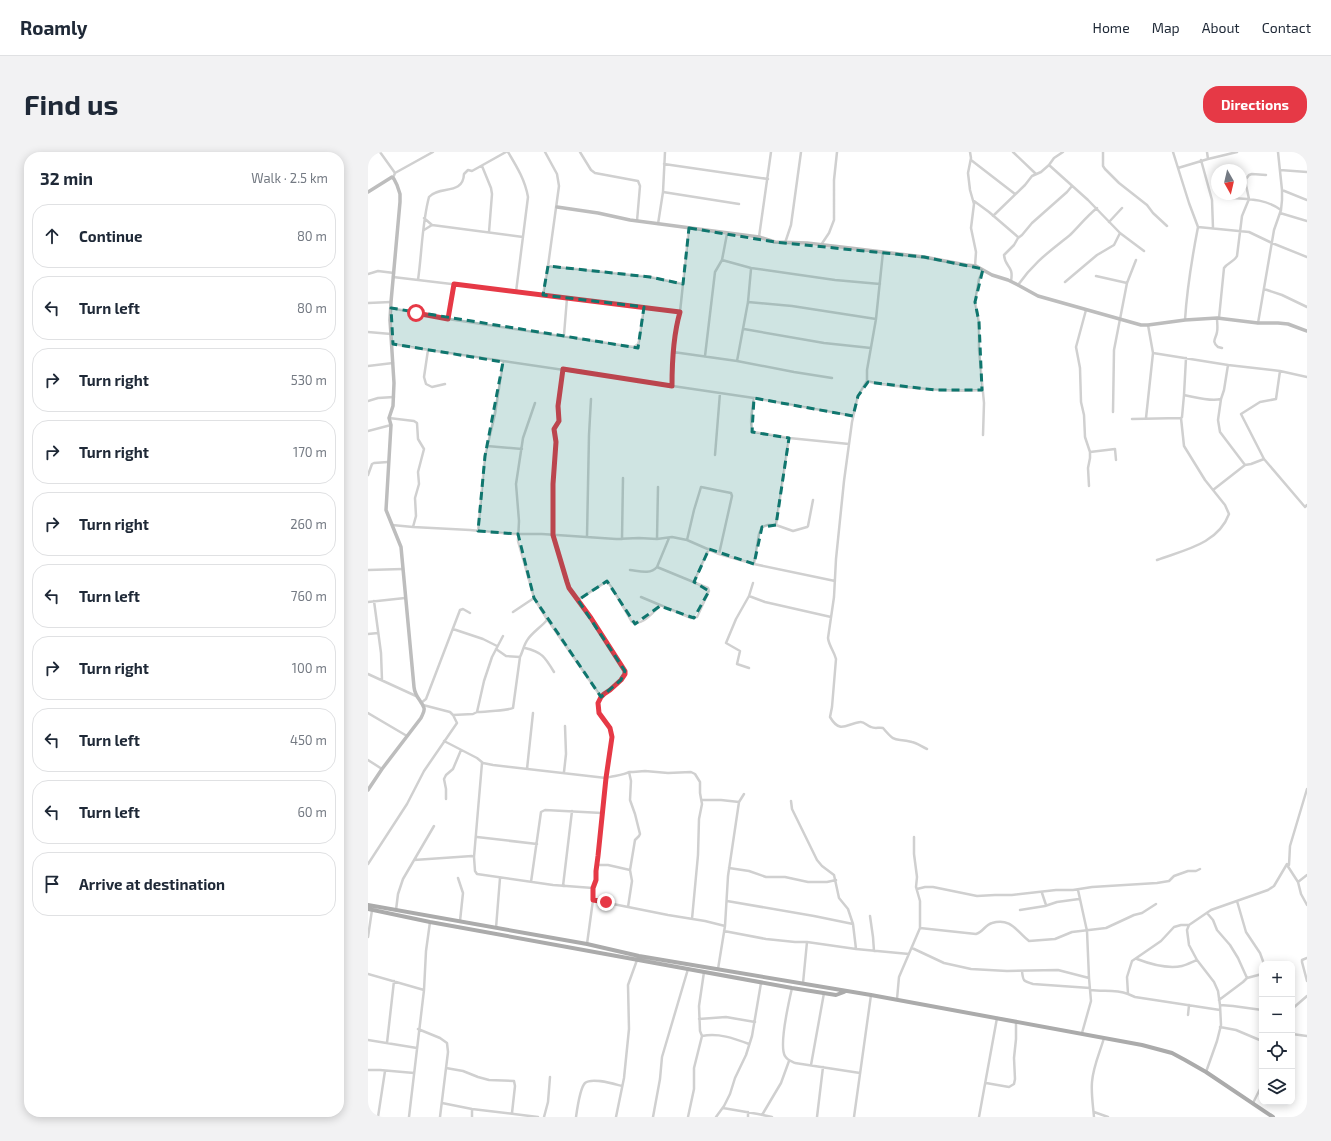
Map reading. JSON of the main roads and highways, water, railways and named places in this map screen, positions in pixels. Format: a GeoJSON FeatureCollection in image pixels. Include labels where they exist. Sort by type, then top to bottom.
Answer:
{"type":"FeatureCollection","features":[{"type":"Feature","properties":{"kind":"main road"},"geometry":{"type":"LineString","coordinates":[[368,905],[587,944],[638,958],[688,969],[792,988],[836,995],[844,991]]}},
{"type":"Feature","properties":{"kind":"main road"},"geometry":{"type":"LineString","coordinates":[[370,909],[430,922],[638,958],[718,969],[871,995],[1082,1033],[1148,1047],[1172,1054],[1206,1072],[1273,1117]]}}]}
